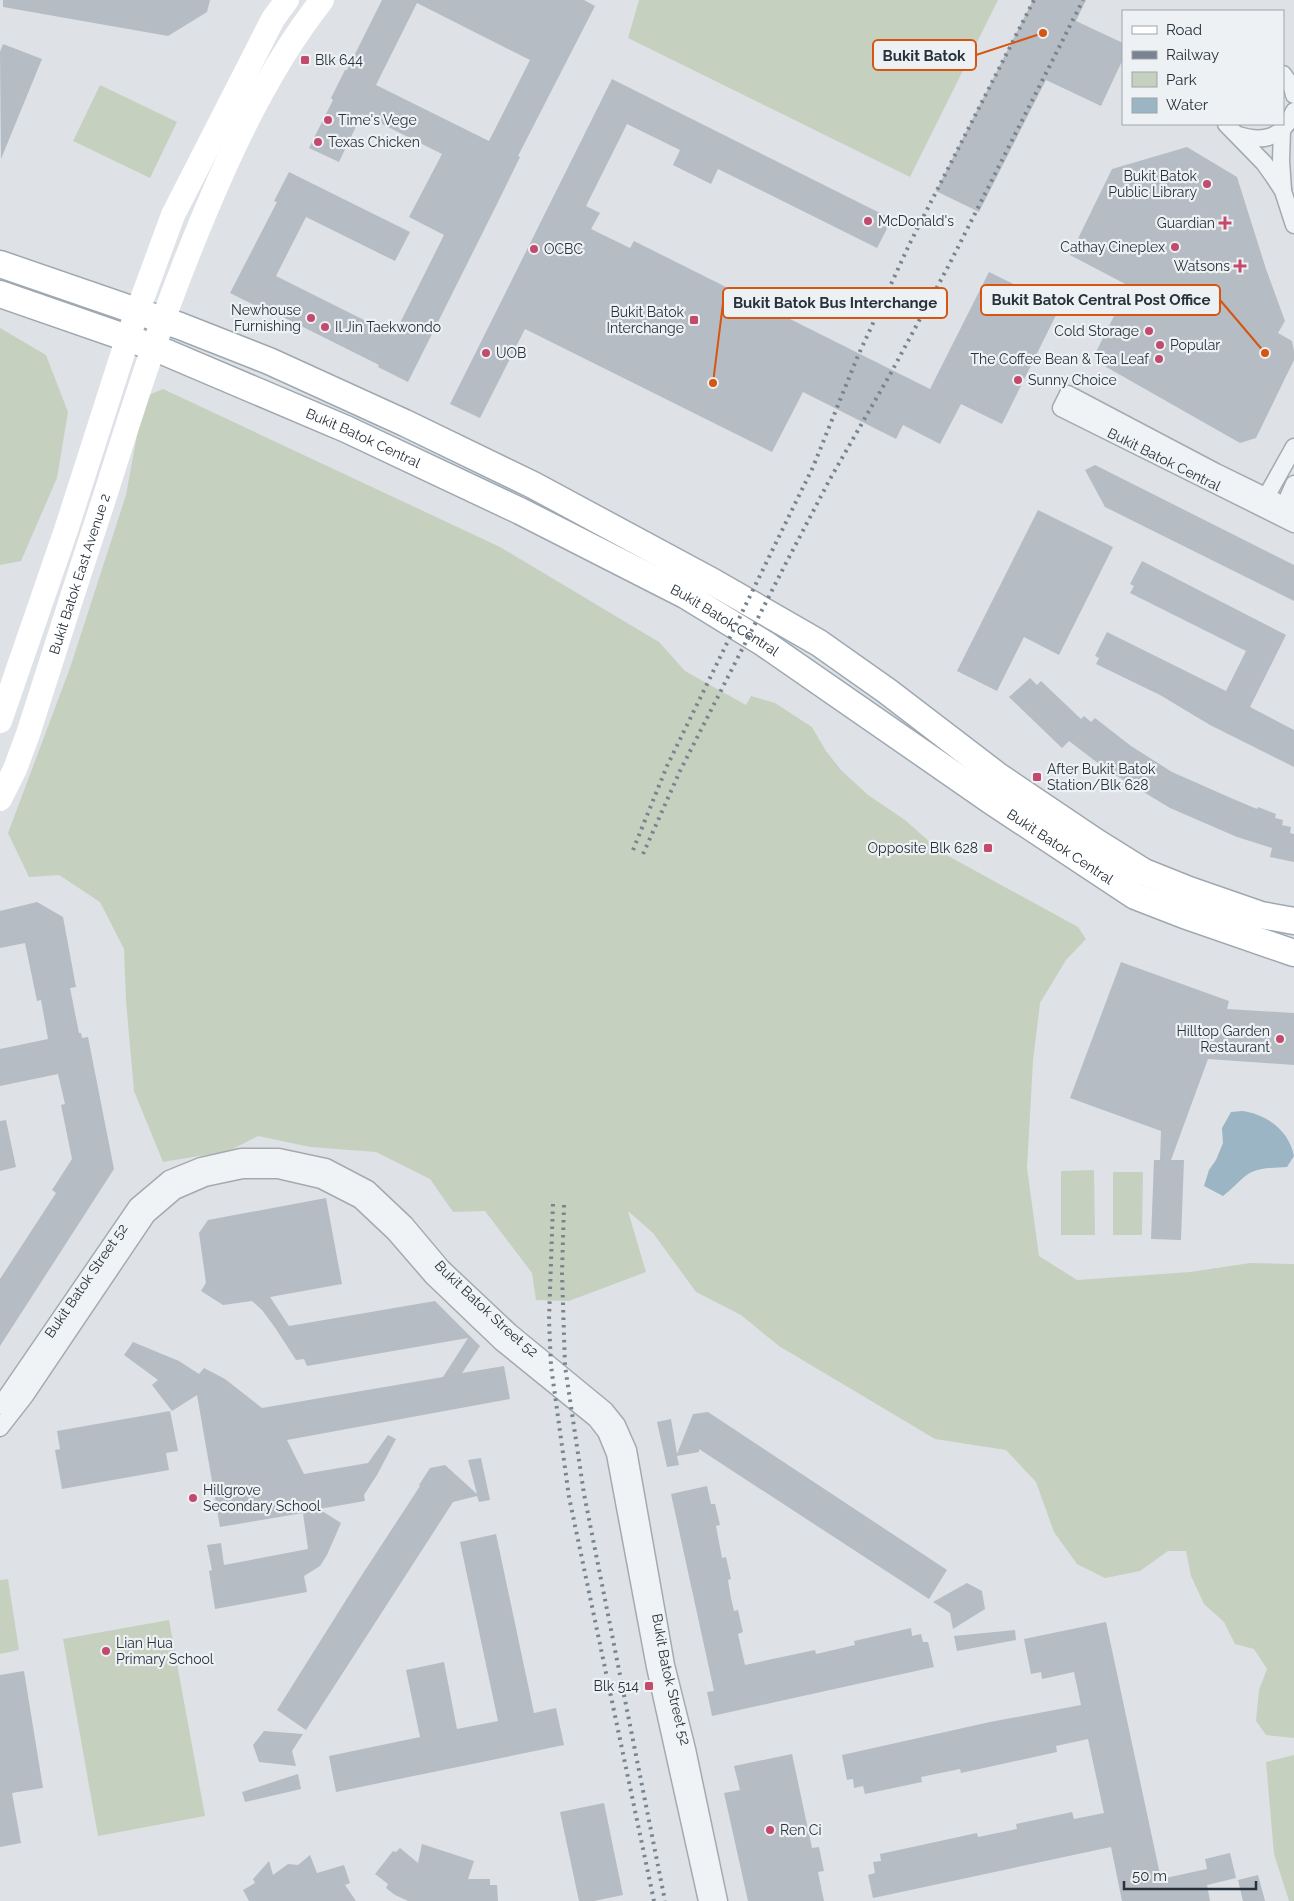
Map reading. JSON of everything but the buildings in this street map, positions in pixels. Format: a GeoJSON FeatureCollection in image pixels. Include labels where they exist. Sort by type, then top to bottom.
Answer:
{"type":"FeatureCollection","features":[{"type":"Feature","properties":{"kind":"main road","name":"Bukit Batok Central"},"geometry":{"type":"LineString","coordinates":[[0,264],[162,320],[269,361],[405,423],[575,507],[713,582],[819,643],[887,691],[998,776],[1144,872],[1261,915],[1294,921]]}},
{"type":"Feature","properties":{"kind":"main road","name":"Bukit Batok Central"},"geometry":{"type":"LineString","coordinates":[[0,294],[128,337],[346,429],[520,511],[686,595],[766,644],[993,802],[1135,896],[1184,916],[1294,953]]}},
{"type":"Feature","properties":{"kind":"street"},"geometry":{"type":"LineString","coordinates":[[128,337],[173,215],[273,19],[287,0]]}},
{"type":"Feature","properties":{"kind":"street"},"geometry":{"type":"LineString","coordinates":[[153,347],[162,320],[219,180],[248,119],[300,28],[322,0]]}},
{"type":"Feature","properties":{"kind":"street"},"geometry":{"type":"LineString","coordinates":[[1284,75],[1292,87],[1294,95]]}},
{"type":"Feature","properties":{"kind":"street"},"geometry":{"type":"LineString","coordinates":[[1238,135],[1253,140],[1269,138],[1290,120]]}},
{"type":"Feature","properties":{"kind":"street"},"geometry":{"type":"LineString","coordinates":[[1290,120],[1281,161],[1283,191],[1294,224]]}},
{"type":"Feature","properties":{"kind":"street"},"geometry":{"type":"LineString","coordinates":[[1227,125],[1264,163],[1283,191]]}},
{"type":"Feature","properties":{"kind":"street","name":"Bukit Batok East Avenue 2"},"geometry":{"type":"LineString","coordinates":[[0,721],[66,530],[128,337]]}},
{"type":"Feature","properties":{"kind":"street","name":"Bukit Batok East Avenue 2"},"geometry":{"type":"LineString","coordinates":[[0,799],[15,769],[28,734],[153,347]]}},
{"type":"Feature","properties":{"kind":"street","name":"Bukit Batok Central"},"geometry":{"type":"LineString","coordinates":[[1064,401],[1288,514]]}},
{"type":"Feature","properties":{"kind":"street"},"geometry":{"type":"LineString","coordinates":[[1263,501],[1294,447]]}},
{"type":"Feature","properties":{"kind":"street"},"geometry":{"type":"LineString","coordinates":[[1288,514],[1294,484]]}},
{"type":"Feature","properties":{"kind":"street","name":"Bukit Batok Street 52"},"geometry":{"type":"LineString","coordinates":[[0,1406],[136,1206],[168,1180],[202,1166],[241,1156],[279,1157],[326,1167],[368,1189],[405,1224],[442,1268],[510,1332],[605,1410],[617,1425],[628,1450],[666,1665],[687,1748],[719,1901]]}},
{"type":"Feature","properties":{"kind":"street","name":"Bukit Batok Street 52"},"geometry":{"type":"LineString","coordinates":[[0,1428],[25,1396],[146,1215],[175,1191],[206,1178],[243,1170],[278,1170],[321,1180],[360,1200],[396,1233],[433,1277],[501,1342],[596,1419],[606,1432],[615,1454],[656,1667],[707,1901]]}},
{"type":"Feature","properties":{"kind":"green space"},"geometry":{"type":"Polygon","coordinates":[[[639,0],[998,0],[910,177],[628,38],[639,0]]]}},
{"type":"Feature","properties":{"kind":"green space"},"geometry":{"type":"Polygon","coordinates":[[[100,85],[177,122],[150,178],[73,141],[100,85]]]}},
{"type":"Feature","properties":{"kind":"green space"},"geometry":{"type":"Polygon","coordinates":[[[0,328],[46,355],[68,412],[57,478],[21,561],[0,565],[0,328]]]}},
{"type":"Feature","properties":{"kind":"green space"},"geometry":{"type":"Polygon","coordinates":[[[163,389],[500,547],[659,642],[685,671],[746,705],[751,696],[775,703],[812,727],[826,751],[841,770],[868,795],[905,820],[941,852],[1078,927],[1086,939],[1066,960],[1040,1003],[1033,1061],[1027,1168],[1039,1256],[1077,1280],[1190,1272],[1250,1263],[1294,1264],[1294,1738],[1266,1735],[1256,1721],[1259,1690],[1267,1669],[1254,1649],[1235,1644],[1224,1622],[1204,1604],[1191,1576],[1186,1551],[1168,1551],[1140,1571],[1105,1578],[1077,1564],[1054,1532],[1036,1482],[1006,1450],[935,1439],[779,1346],[741,1315],[696,1292],[653,1233],[628,1211],[646,1272],[569,1301],[536,1300],[532,1273],[485,1211],[453,1212],[430,1179],[376,1152],[310,1147],[258,1136],[229,1151],[163,1162],[134,1091],[126,1001],[124,949],[100,902],[59,875],[29,877],[8,833],[70,668],[126,495],[144,397],[163,389]]]}},
{"type":"Feature","properties":{"kind":"green space"},"geometry":{"type":"Polygon","coordinates":[[[1094,1170],[1095,1235],[1061,1235],[1061,1171],[1094,1170]]]}},
{"type":"Feature","properties":{"kind":"green space"},"geometry":{"type":"Polygon","coordinates":[[[1113,1172],[1143,1172],[1142,1235],[1113,1235],[1113,1172]]]}},
{"type":"Feature","properties":{"kind":"green space"},"geometry":{"type":"Polygon","coordinates":[[[8,1579],[19,1650],[0,1654],[0,1580],[8,1579]]]}},
{"type":"Feature","properties":{"kind":"green space"},"geometry":{"type":"Polygon","coordinates":[[[169,1620],[205,1816],[98,1836],[63,1639],[169,1620]]]}},
{"type":"Feature","properties":{"kind":"green space"},"geometry":{"type":"Polygon","coordinates":[[[1294,1755],[1294,1901],[1289,1901],[1274,1854],[1266,1762],[1294,1755]]]}},
{"type":"Feature","properties":{"kind":"water"},"geometry":{"type":"Polygon","coordinates":[[[1242,1111],[1268,1120],[1282,1131],[1294,1156],[1287,1167],[1254,1171],[1244,1177],[1223,1196],[1204,1186],[1209,1170],[1216,1160],[1223,1143],[1222,1128],[1231,1112],[1242,1111]]]}},
{"type":"Feature","properties":{"kind":"railway"},"geometry":{"type":"LineString","coordinates":[[633,850],[667,766],[813,467],[857,358],[909,245],[1034,0]]}},
{"type":"Feature","properties":{"kind":"railway"},"geometry":{"type":"LineString","coordinates":[[643,854],[680,771],[785,565],[830,479],[892,371],[950,263],[1083,0]]}},
{"type":"Feature","properties":{"kind":"railway"},"geometry":{"type":"LineString","coordinates":[[553,1204],[549,1320],[551,1366],[569,1497],[654,1901]]}},
{"type":"Feature","properties":{"kind":"railway"},"geometry":{"type":"LineString","coordinates":[[564,1205],[562,1273],[565,1366],[584,1494],[665,1901]]}},
{"type":"Feature","properties":{"kind":"place","name":"Bukit Batok"},"geometry":{"type":"Point","coordinates":[1043,33]}},
{"type":"Feature","properties":{"kind":"place","name":"Blk 644"},"geometry":{"type":"Point","coordinates":[305,60]}},
{"type":"Feature","properties":{"kind":"place","name":"Time's Vege"},"geometry":{"type":"Point","coordinates":[328,120]}},
{"type":"Feature","properties":{"kind":"place","name":"Texas Chicken"},"geometry":{"type":"Point","coordinates":[318,142]}},
{"type":"Feature","properties":{"kind":"place","name":"Bukit Batok Public Library"},"geometry":{"type":"Point","coordinates":[1207,184]}},
{"type":"Feature","properties":{"kind":"place","name":"McDonald's"},"geometry":{"type":"Point","coordinates":[868,221]}},
{"type":"Feature","properties":{"kind":"place","name":"Guardian"},"geometry":{"type":"Point","coordinates":[1225,223]}},
{"type":"Feature","properties":{"kind":"place","name":"Cathay Cineplex"},"geometry":{"type":"Point","coordinates":[1175,247]}},
{"type":"Feature","properties":{"kind":"place","name":"OCBC"},"geometry":{"type":"Point","coordinates":[534,249]}},
{"type":"Feature","properties":{"kind":"place","name":"Watsons"},"geometry":{"type":"Point","coordinates":[1240,266]}},
{"type":"Feature","properties":{"kind":"place","name":"Newhouse Furnishing"},"geometry":{"type":"Point","coordinates":[311,318]}},
{"type":"Feature","properties":{"kind":"place","name":"Bukit Batok Interchange"},"geometry":{"type":"Point","coordinates":[694,320]}},
{"type":"Feature","properties":{"kind":"place","name":"Il Jin Taekwondo"},"geometry":{"type":"Point","coordinates":[325,327]}},
{"type":"Feature","properties":{"kind":"place","name":"Cold Storage"},"geometry":{"type":"Point","coordinates":[1149,331]}},
{"type":"Feature","properties":{"kind":"place","name":"Popular"},"geometry":{"type":"Point","coordinates":[1160,345]}},
{"type":"Feature","properties":{"kind":"place","name":"UOB"},"geometry":{"type":"Point","coordinates":[486,353]}},
{"type":"Feature","properties":{"kind":"place","name":"Bukit Batok Central Post Office"},"geometry":{"type":"Point","coordinates":[1265,353]}},
{"type":"Feature","properties":{"kind":"place","name":"The Coffee Bean & Tea Leaf"},"geometry":{"type":"Point","coordinates":[1159,359]}},
{"type":"Feature","properties":{"kind":"place","name":"Sunny Choice"},"geometry":{"type":"Point","coordinates":[1018,380]}},
{"type":"Feature","properties":{"kind":"place","name":"Bukit Batok Bus Interchange"},"geometry":{"type":"Point","coordinates":[713,383]}},
{"type":"Feature","properties":{"kind":"place","name":"After Bukit Batok Station/Blk 628"},"geometry":{"type":"Point","coordinates":[1037,777]}},
{"type":"Feature","properties":{"kind":"place","name":"Opposite Blk 628"},"geometry":{"type":"Point","coordinates":[988,848]}},
{"type":"Feature","properties":{"kind":"place","name":"Hilltop Garden Restaurant"},"geometry":{"type":"Point","coordinates":[1280,1039]}},
{"type":"Feature","properties":{"kind":"place","name":"Hillgrove Secondary School"},"geometry":{"type":"Point","coordinates":[193,1498]}},
{"type":"Feature","properties":{"kind":"place","name":"Lian Hua Primary School"},"geometry":{"type":"Point","coordinates":[106,1651]}},
{"type":"Feature","properties":{"kind":"place","name":"Blk 514"},"geometry":{"type":"Point","coordinates":[649,1686]}},
{"type":"Feature","properties":{"kind":"place","name":"Ren Ci"},"geometry":{"type":"Point","coordinates":[770,1830]}}]}
